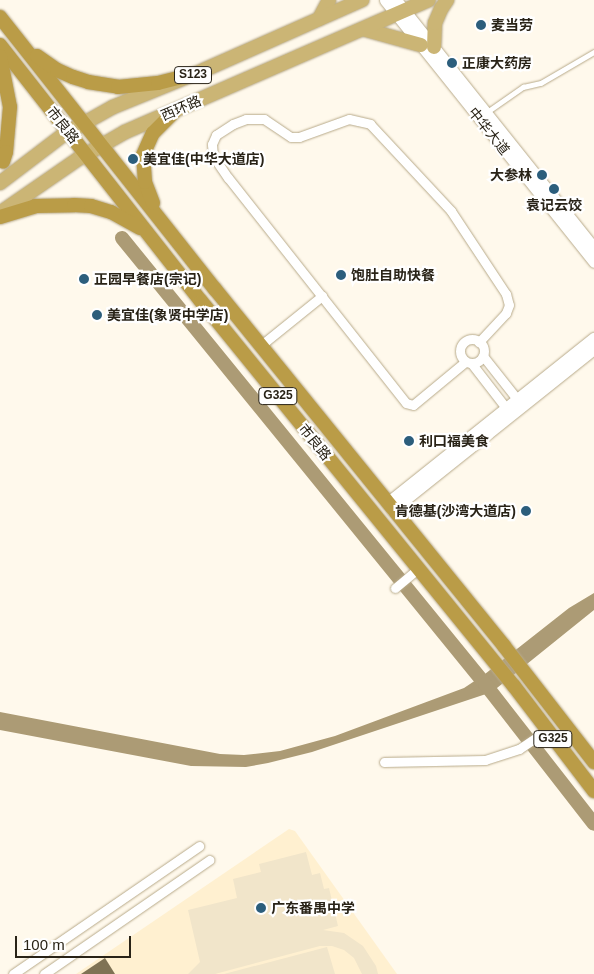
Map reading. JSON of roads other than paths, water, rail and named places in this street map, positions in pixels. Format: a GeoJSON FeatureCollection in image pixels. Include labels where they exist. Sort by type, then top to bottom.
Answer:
{"type":"FeatureCollection","features":[{"type":"Feature","properties":{"kind":"highway","name":"市良路"},"geometry":{"type":"LineString","coordinates":[[0,17],[260,346],[504,646],[594,762]]}},
{"type":"Feature","properties":{"kind":"highway"},"geometry":{"type":"LineString","coordinates":[[19,41],[57,70],[103,85],[132,86],[158,83],[198,73]]}},
{"type":"Feature","properties":{"kind":"highway","name":"市良路"},"geometry":{"type":"LineString","coordinates":[[0,45],[415,572],[514,686],[543,732],[594,791]]}},
{"type":"Feature","properties":{"kind":"highway"},"geometry":{"type":"LineString","coordinates":[[0,56],[10,107],[6,152],[1,165]]}},
{"type":"Feature","properties":{"kind":"highway"},"geometry":{"type":"LineString","coordinates":[[159,218],[145,182],[143,155],[153,133],[174,112]]}},
{"type":"Feature","properties":{"kind":"highway"},"geometry":{"type":"LineString","coordinates":[[0,217],[14,211],[55,204],[91,206],[125,219],[153,240],[170,232]]}},
{"type":"Feature","properties":{"kind":"main road"},"geometry":{"type":"LineString","coordinates":[[320,19],[329,0]]}},
{"type":"Feature","properties":{"kind":"main road","name":"西环路"},"geometry":{"type":"LineString","coordinates":[[0,182],[68,132],[113,107],[198,73],[362,0]]}},
{"type":"Feature","properties":{"kind":"main road","name":"西环路"},"geometry":{"type":"LineString","coordinates":[[0,213],[86,154],[125,132],[363,29],[399,8],[429,0]]}},
{"type":"Feature","properties":{"kind":"main road"},"geometry":{"type":"LineString","coordinates":[[363,29],[427,46],[441,9],[447,0]]}},
{"type":"Feature","properties":{"kind":"street","name":"中华大道"},"geometry":{"type":"LineString","coordinates":[[385,0],[399,8],[594,262]]}},
{"type":"Feature","properties":{"kind":"street","name":"中华大道"},"geometry":{"type":"LineString","coordinates":[[427,46],[486,113],[594,248]]}},
{"type":"Feature","properties":{"kind":"street"},"geometry":{"type":"LineString","coordinates":[[479,342],[506,313],[509,305],[506,294],[451,211],[370,124],[349,119],[299,137],[291,136],[264,119],[246,119],[225,128],[216,135],[212,144],[213,156],[410,406],[468,363],[479,362],[483,356],[484,349],[479,342],[470,339],[462,343],[460,355],[468,363],[506,408]]}},
{"type":"Feature","properties":{"kind":"street"},"geometry":{"type":"LineString","coordinates":[[260,346],[322,296]]}},
{"type":"Feature","properties":{"kind":"street"},"geometry":{"type":"LineString","coordinates":[[390,507],[506,408],[594,338]]}},
{"type":"Feature","properties":{"kind":"street"},"geometry":{"type":"LineString","coordinates":[[390,507],[594,349]]}},
{"type":"Feature","properties":{"kind":"street"},"geometry":{"type":"LineString","coordinates":[[483,356],[517,399]]}},
{"type":"Feature","properties":{"kind":"street"},"geometry":{"type":"LineString","coordinates":[[395,588],[415,572]]}},
{"type":"Feature","properties":{"kind":"street"},"geometry":{"type":"LineString","coordinates":[[384,762],[485,760],[519,749],[543,732]]}},
{"type":"Feature","properties":{"kind":"street"},"geometry":{"type":"LineString","coordinates":[[13,974],[199,846]]}},
{"type":"Feature","properties":{"kind":"street"},"geometry":{"type":"LineString","coordinates":[[44,974],[209,860]]}},
{"type":"Feature","properties":{"kind":"lane"},"geometry":{"type":"LineString","coordinates":[[486,113],[523,87],[541,83],[594,52]]}},
{"type":"Feature","properties":{"kind":"waterway"},"geometry":{"type":"LineString","coordinates":[[122,238],[485,684],[594,824]]}},
{"type":"Feature","properties":{"kind":"place","name":"麦当劳"},"geometry":{"type":"Point","coordinates":[481,25]}},
{"type":"Feature","properties":{"kind":"place","name":"正康大药房"},"geometry":{"type":"Point","coordinates":[452,63]}},
{"type":"Feature","properties":{"kind":"place","name":"美宜佳(中华大道店)"},"geometry":{"type":"Point","coordinates":[133,159]}},
{"type":"Feature","properties":{"kind":"place","name":"大参林"},"geometry":{"type":"Point","coordinates":[542,175]}},
{"type":"Feature","properties":{"kind":"place","name":"袁记云饺"},"geometry":{"type":"Point","coordinates":[554,189]}},
{"type":"Feature","properties":{"kind":"place","name":"饱肚自助快餐"},"geometry":{"type":"Point","coordinates":[341,275]}},
{"type":"Feature","properties":{"kind":"place","name":"正园早餐店(宗记)"},"geometry":{"type":"Point","coordinates":[84,279]}},
{"type":"Feature","properties":{"kind":"place","name":"美宜佳(象贤中学店)"},"geometry":{"type":"Point","coordinates":[97,315]}},
{"type":"Feature","properties":{"kind":"place","name":"利口福美食"},"geometry":{"type":"Point","coordinates":[409,441]}},
{"type":"Feature","properties":{"kind":"place","name":"肯德基(沙湾大道店)"},"geometry":{"type":"Point","coordinates":[526,511]}},
{"type":"Feature","properties":{"kind":"place","name":"广东番禺中学"},"geometry":{"type":"Point","coordinates":[261,908]}}]}
